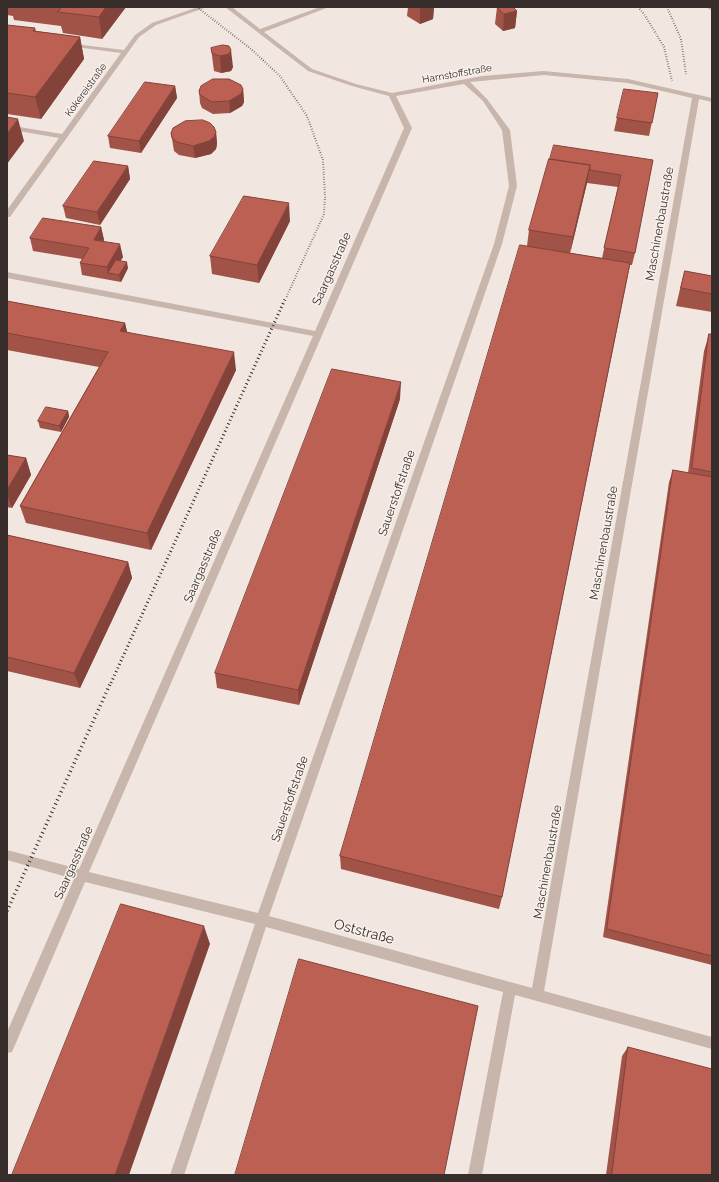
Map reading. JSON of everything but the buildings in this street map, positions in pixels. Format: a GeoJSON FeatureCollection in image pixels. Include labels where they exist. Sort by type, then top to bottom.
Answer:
{"type":"FeatureCollection","features":[{"type":"Feature","properties":{"kind":"street","name":"Kokereistraße"},"geometry":{"type":"LineString","coordinates":[[7,215],[137,36],[154,24],[204,7]]}},
{"type":"Feature","properties":{"kind":"street","name":"Harnstoffstraße"},"geometry":{"type":"LineString","coordinates":[[228,7],[310,70],[354,85],[392,95],[482,78],[544,73],[628,81],[712,100]]}},
{"type":"Feature","properties":{"kind":"street"},"geometry":{"type":"LineString","coordinates":[[260,31],[326,7]]}},
{"type":"Feature","properties":{"kind":"street"},"geometry":{"type":"LineString","coordinates":[[62,44],[126,52]]}},
{"type":"Feature","properties":{"kind":"street","name":"Sauerstoffstraße"},"geometry":{"type":"LineString","coordinates":[[177,1175],[262,920],[498,244],[513,186],[506,130],[485,100],[466,82]]}},
{"type":"Feature","properties":{"kind":"street","name":"Saargasstraße"},"geometry":{"type":"LineString","coordinates":[[7,1047],[408,128],[392,95]]}},
{"type":"Feature","properties":{"kind":"street","name":"Maschinenbaustraße"},"geometry":{"type":"LineString","coordinates":[[538,994],[696,96]]}},
{"type":"Feature","properties":{"kind":"street"},"geometry":{"type":"LineString","coordinates":[[7,127],[64,137]]}},
{"type":"Feature","properties":{"kind":"street"},"geometry":{"type":"LineString","coordinates":[[7,275],[318,334]]}},
{"type":"Feature","properties":{"kind":"street","name":"Oststraße"},"geometry":{"type":"LineString","coordinates":[[7,855],[82,876],[262,920],[538,994],[712,1043]]}},
{"type":"Feature","properties":{"kind":"street"},"geometry":{"type":"LineString","coordinates":[[475,1175],[510,987]]}},
{"type":"Feature","properties":{"kind":"railway"},"geometry":{"type":"LineString","coordinates":[[197,7],[251,49],[280,76],[307,116],[323,160],[325,197],[324,214],[286,298]]}},
{"type":"Feature","properties":{"kind":"railway"},"geometry":{"type":"LineString","coordinates":[[638,7],[644,14],[664,47],[672,81]]}},
{"type":"Feature","properties":{"kind":"railway"},"geometry":{"type":"LineString","coordinates":[[667,7],[681,39],[686,74]]}},
{"type":"Feature","properties":{"kind":"railway"},"geometry":{"type":"LineString","coordinates":[[111,683],[286,297]]}},
{"type":"Feature","properties":{"kind":"railway"},"geometry":{"type":"LineString","coordinates":[[7,911],[111,682]]}}]}
